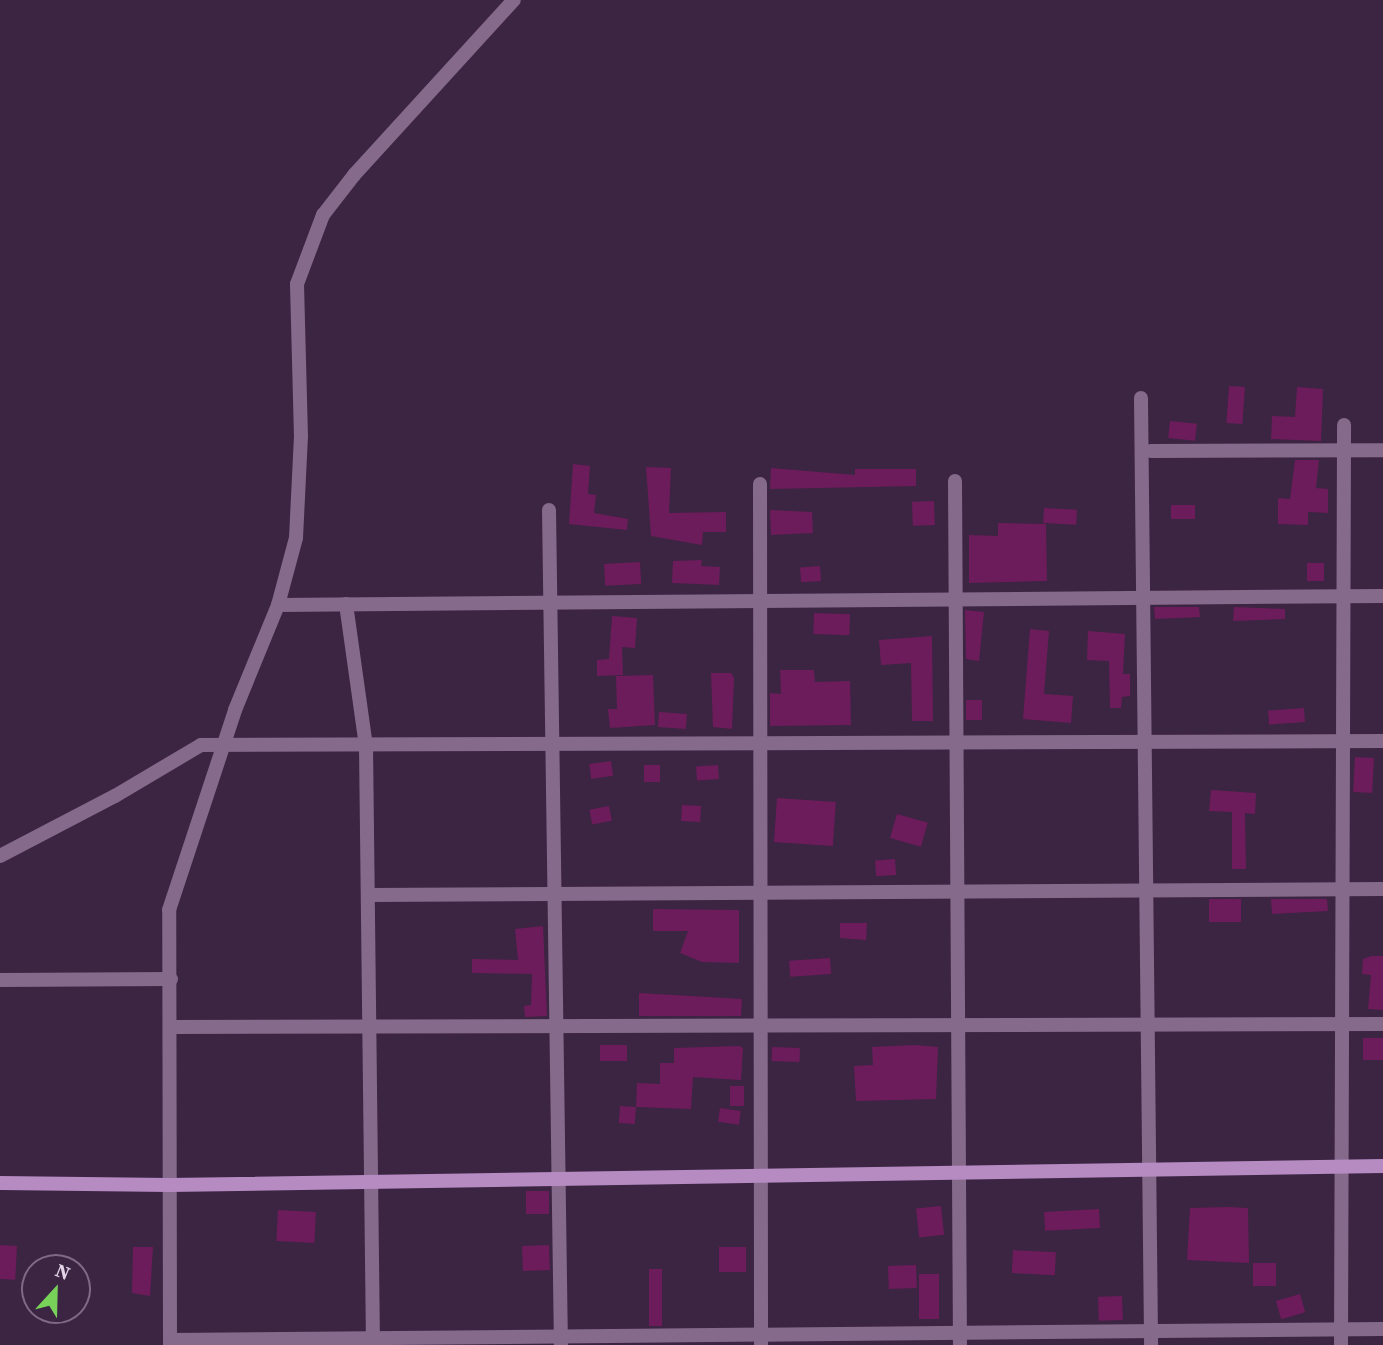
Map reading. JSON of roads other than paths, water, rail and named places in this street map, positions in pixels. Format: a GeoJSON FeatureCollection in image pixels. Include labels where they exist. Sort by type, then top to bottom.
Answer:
{"type":"FeatureCollection","features":[{"type":"Feature","properties":{"kind":"street"},"geometry":{"type":"LineString","coordinates":[[514,0],[354,175],[323,215],[297,284],[301,437],[296,538],[278,605],[224,746],[169,909],[172,1027],[170,1342],[1151,1338],[1383,1329]]}},
{"type":"Feature","properties":{"kind":"street"},"geometry":{"type":"LineString","coordinates":[[1141,398],[1151,1338]]}},
{"type":"Feature","properties":{"kind":"street"},"geometry":{"type":"LineString","coordinates":[[1341,1345],[1344,425]]}},
{"type":"Feature","properties":{"kind":"street"},"geometry":{"type":"LineString","coordinates":[[1151,451],[1383,450]]}},
{"type":"Feature","properties":{"kind":"street"},"geometry":{"type":"LineString","coordinates":[[955,481],[960,1339]]}},
{"type":"Feature","properties":{"kind":"street"},"geometry":{"type":"LineString","coordinates":[[760,484],[761,1340]]}},
{"type":"Feature","properties":{"kind":"street"},"geometry":{"type":"LineString","coordinates":[[549,510],[560,1341]]}},
{"type":"Feature","properties":{"kind":"street"},"geometry":{"type":"LineString","coordinates":[[278,605],[1383,596]]}},
{"type":"Feature","properties":{"kind":"street"},"geometry":{"type":"LineString","coordinates":[[346,604],[366,746],[373,1342]]}},
{"type":"Feature","properties":{"kind":"street"},"geometry":{"type":"LineString","coordinates":[[0,856],[115,796],[201,745],[1383,741]]}},
{"type":"Feature","properties":{"kind":"street"},"geometry":{"type":"LineString","coordinates":[[368,895],[1383,889]]}},
{"type":"Feature","properties":{"kind":"street"},"geometry":{"type":"LineString","coordinates":[[0,980],[171,979]]}},
{"type":"Feature","properties":{"kind":"street"},"geometry":{"type":"LineString","coordinates":[[172,1027],[1383,1024]]}},
{"type":"Feature","properties":{"kind":"street"},"geometry":{"type":"LineString","coordinates":[[0,1183],[169,1185],[1383,1166]]}}]}
